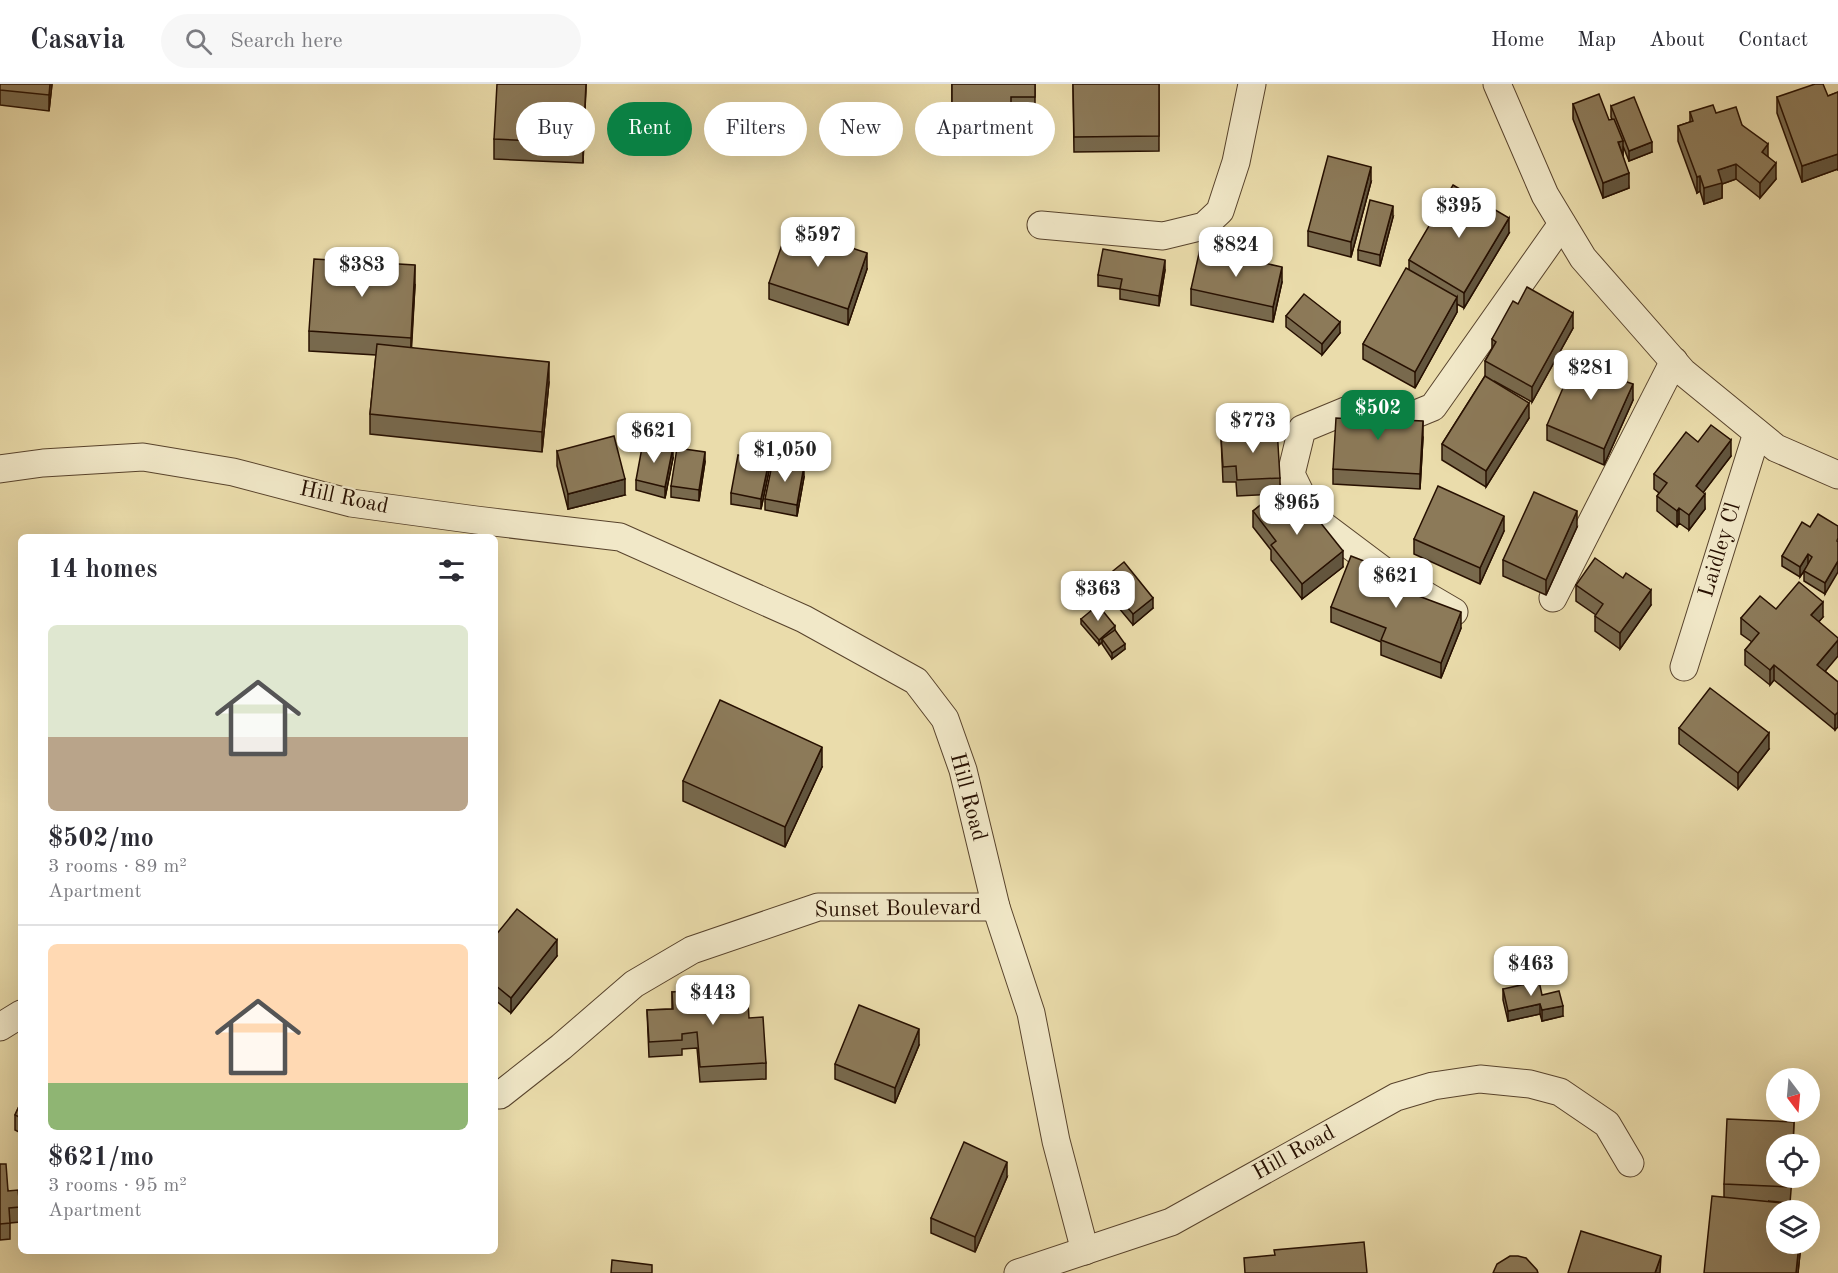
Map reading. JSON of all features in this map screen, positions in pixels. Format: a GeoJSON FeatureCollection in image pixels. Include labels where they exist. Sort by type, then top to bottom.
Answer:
{"type":"FeatureCollection","features":[{"type":"Feature","properties":{"kind":"street"},"geometry":{"type":"LineString","coordinates":[[1041,225],[1163,236],[1204,226],[1220,211],[1236,162],[1252,84]]}},
{"type":"Feature","properties":{"kind":"street"},"geometry":{"type":"LineString","coordinates":[[1497,84],[1545,195],[1583,258],[1683,372],[1776,448],[1838,475]]}},
{"type":"Feature","properties":{"kind":"street"},"geometry":{"type":"LineString","coordinates":[[1454,612],[1384,571],[1312,517],[1291,474],[1302,429],[1348,410],[1411,416],[1433,407],[1562,224]]}},
{"type":"Feature","properties":{"kind":"street"},"geometry":{"type":"LineString","coordinates":[[1553,598],[1674,361]]}},
{"type":"Feature","properties":{"kind":"street","name":"Laidley Cl"},"geometry":{"type":"LineString","coordinates":[[1684,667],[1757,433]]}},
{"type":"Feature","properties":{"kind":"street","name":"Hill Road"},"geometry":{"type":"LineString","coordinates":[[0,469],[43,463],[143,457],[232,472],[351,502],[620,537],[804,619],[916,681],[945,719],[963,770],[996,907],[1031,1013],[1056,1141],[1085,1251],[1171,1222],[1386,1102],[1433,1086],[1480,1079],[1530,1084],[1560,1092],[1607,1124],[1630,1163]]}},
{"type":"Feature","properties":{"kind":"street","name":"Sunset Boulevard"},"geometry":{"type":"LineString","coordinates":[[498,1095],[561,1047],[634,984],[692,950],[818,907],[996,907]]}},
{"type":"Feature","properties":{"kind":"street"},"geometry":{"type":"LineString","coordinates":[[0,1027],[18,1016]]}},
{"type":"Feature","properties":{"kind":"street"},"geometry":{"type":"LineString","coordinates":[[1018,1273],[1085,1251]]}},
{"type":"Feature","properties":{"kind":"building"},"geometry":{"type":"Polygon","coordinates":[[[0,84],[50,84],[49,95],[0,90],[0,84]]]}},
{"type":"Feature","properties":{"kind":"building"},"geometry":{"type":"Polygon","coordinates":[[[497,84],[586,84],[585,102],[516,102],[516,140],[494,139],[497,84]]]}},
{"type":"Feature","properties":{"kind":"building"},"geometry":{"type":"Polygon","coordinates":[[[952,84],[1035,84],[1035,97],[1011,97],[1011,102],[952,102],[952,84]]]}},
{"type":"Feature","properties":{"kind":"building"},"geometry":{"type":"Polygon","coordinates":[[[1073,84],[1159,84],[1159,136],[1074,137],[1073,84]]]}},
{"type":"Feature","properties":{"kind":"building"},"geometry":{"type":"Polygon","coordinates":[[[1815,84],[1823,84],[1828,96],[1838,92],[1838,154],[1802,166],[1777,97],[1815,84]]]}},
{"type":"Feature","properties":{"kind":"building"},"geometry":{"type":"Polygon","coordinates":[[[1599,94],[1609,120],[1614,119],[1623,141],[1618,142],[1629,173],[1603,183],[1573,104],[1599,94]]]}},
{"type":"Feature","properties":{"kind":"building"},"geometry":{"type":"Polygon","coordinates":[[[1634,97],[1652,142],[1629,151],[1611,106],[1634,97]]]}},
{"type":"Feature","properties":{"kind":"building"},"geometry":{"type":"Polygon","coordinates":[[[1713,105],[1716,113],[1736,107],[1742,125],[1768,144],[1762,152],[1776,163],[1760,183],[1736,164],[1718,170],[1722,183],[1704,188],[1700,176],[1697,177],[1678,126],[1693,121],[1690,112],[1713,105]]]}},
{"type":"Feature","properties":{"kind":"building"},"geometry":{"type":"Polygon","coordinates":[[[1328,156],[1371,167],[1351,242],[1308,231],[1328,156]]]}},
{"type":"Feature","properties":{"kind":"building"},"geometry":{"type":"Polygon","coordinates":[[[1453,185],[1509,218],[1464,293],[1409,260],[1453,185]]]}},
{"type":"Feature","properties":{"kind":"building"},"geometry":{"type":"Polygon","coordinates":[[[1370,200],[1393,206],[1380,255],[1358,250],[1370,200]]]}},
{"type":"Feature","properties":{"kind":"building"},"geometry":{"type":"Polygon","coordinates":[[[788,227],[867,253],[848,309],[769,283],[788,227]]]}},
{"type":"Feature","properties":{"kind":"building"},"geometry":{"type":"Polygon","coordinates":[[[1103,249],[1165,260],[1159,296],[1120,289],[1122,279],[1098,275],[1103,249]]]}},
{"type":"Feature","properties":{"kind":"building"},"geometry":{"type":"Polygon","coordinates":[[[1200,249],[1282,267],[1273,307],[1191,289],[1200,249]]]}},
{"type":"Feature","properties":{"kind":"building"},"geometry":{"type":"Polygon","coordinates":[[[314,259],[415,265],[411,338],[309,331],[314,259]]]}},
{"type":"Feature","properties":{"kind":"building"},"geometry":{"type":"Polygon","coordinates":[[[1406,268],[1457,297],[1415,372],[1363,344],[1406,268]]]}},
{"type":"Feature","properties":{"kind":"building"},"geometry":{"type":"Polygon","coordinates":[[[1527,287],[1573,313],[1532,387],[1485,361],[1496,342],[1492,339],[1513,301],[1518,304],[1527,287]]]}},
{"type":"Feature","properties":{"kind":"building"},"geometry":{"type":"Polygon","coordinates":[[[1304,294],[1340,322],[1322,344],[1286,316],[1304,294]]]}},
{"type":"Feature","properties":{"kind":"building"},"geometry":{"type":"Polygon","coordinates":[[[377,344],[549,362],[542,432],[370,414],[377,344]]]}},
{"type":"Feature","properties":{"kind":"building"},"geometry":{"type":"Polygon","coordinates":[[[1579,351],[1625,370],[1621,380],[1633,384],[1604,449],[1547,425],[1579,351]]]}},
{"type":"Feature","properties":{"kind":"building"},"geometry":{"type":"Polygon","coordinates":[[[1485,376],[1529,403],[1486,471],[1442,444],[1485,376]]]}},
{"type":"Feature","properties":{"kind":"building"},"geometry":{"type":"Polygon","coordinates":[[[1353,403],[1402,406],[1402,420],[1423,421],[1420,474],[1333,469],[1336,418],[1353,419],[1353,403]]]}},
{"type":"Feature","properties":{"kind":"building"},"geometry":{"type":"Polygon","coordinates":[[[1711,425],[1731,440],[1696,486],[1705,494],[1689,515],[1679,508],[1677,511],[1657,496],[1667,483],[1654,474],[1686,432],[1698,442],[1711,425]]]}},
{"type":"Feature","properties":{"kind":"building"},"geometry":{"type":"Polygon","coordinates":[[[1277,428],[1280,478],[1237,480],[1236,466],[1223,467],[1221,437],[1234,436],[1234,431],[1277,428]]]}},
{"type":"Feature","properties":{"kind":"building"},"geometry":{"type":"Polygon","coordinates":[[[614,436],[625,479],[568,494],[557,451],[614,436]]]}},
{"type":"Feature","properties":{"kind":"building"},"geometry":{"type":"Polygon","coordinates":[[[643,442],[673,447],[665,487],[636,480],[643,442]]]}},
{"type":"Feature","properties":{"kind":"building"},"geometry":{"type":"Polygon","coordinates":[[[677,448],[705,452],[699,490],[671,486],[677,448]]]}},
{"type":"Feature","properties":{"kind":"building"},"geometry":{"type":"Polygon","coordinates":[[[738,455],[769,461],[761,499],[731,493],[738,455]]]}},
{"type":"Feature","properties":{"kind":"building"},"geometry":{"type":"Polygon","coordinates":[[[773,460],[804,466],[797,505],[765,499],[773,460]]]}},
{"type":"Feature","properties":{"kind":"building"},"geometry":{"type":"Polygon","coordinates":[[[1438,486],[1504,516],[1480,568],[1414,539],[1438,486]]]}},
{"type":"Feature","properties":{"kind":"building"},"geometry":{"type":"Polygon","coordinates":[[[1283,487],[1307,516],[1312,512],[1343,551],[1302,584],[1271,545],[1276,541],[1253,511],[1283,487]]]}},
{"type":"Feature","properties":{"kind":"building"},"geometry":{"type":"Polygon","coordinates":[[[1534,492],[1577,511],[1546,580],[1503,560],[1534,492]]]}},
{"type":"Feature","properties":{"kind":"building"},"geometry":{"type":"Polygon","coordinates":[[[1818,514],[1838,526],[1838,561],[1825,583],[1804,571],[1812,557],[1808,554],[1800,567],[1782,556],[1802,522],[1810,527],[1818,514]]]}},
{"type":"Feature","properties":{"kind":"building"},"geometry":{"type":"Polygon","coordinates":[[[1351,556],[1413,580],[1408,592],[1461,612],[1441,663],[1381,640],[1386,628],[1331,607],[1351,556]]]}},
{"type":"Feature","properties":{"kind":"building"},"geometry":{"type":"Polygon","coordinates":[[[1595,558],[1623,578],[1626,573],[1651,590],[1620,633],[1595,616],[1603,604],[1576,585],[1595,558]]]}},
{"type":"Feature","properties":{"kind":"building"},"geometry":{"type":"Polygon","coordinates":[[[1124,562],[1153,598],[1133,614],[1103,579],[1124,562]]]}},
{"type":"Feature","properties":{"kind":"building"},"geometry":{"type":"Polygon","coordinates":[[[1799,582],[1823,602],[1811,615],[1838,638],[1817,665],[1838,682],[1838,712],[1835,715],[1774,665],[1770,670],[1745,650],[1759,633],[1741,618],[1760,596],[1776,609],[1799,582]]]}},
{"type":"Feature","properties":{"kind":"building"},"geometry":{"type":"Polygon","coordinates":[[[1098,605],[1115,626],[1099,640],[1081,619],[1098,605]]]}},
{"type":"Feature","properties":{"kind":"building"},"geometry":{"type":"Polygon","coordinates":[[[1115,630],[1125,644],[1112,653],[1102,639],[1115,630]]]}},
{"type":"Feature","properties":{"kind":"building"},"geometry":{"type":"Polygon","coordinates":[[[1710,688],[1769,733],[1738,773],[1679,728],[1710,688]]]}},
{"type":"Feature","properties":{"kind":"building"},"geometry":{"type":"Polygon","coordinates":[[[720,700],[822,747],[785,827],[683,781],[720,700]]]}},
{"type":"Feature","properties":{"kind":"building"},"geometry":{"type":"Polygon","coordinates":[[[517,909],[557,940],[511,998],[498,987],[498,932],[517,909]]]}},
{"type":"Feature","properties":{"kind":"building"},"geometry":{"type":"Polygon","coordinates":[[[1539,981],[1542,995],[1559,991],[1563,1006],[1542,1010],[1540,1004],[1508,1011],[1503,989],[1539,981]]]}},
{"type":"Feature","properties":{"kind":"building"},"geometry":{"type":"Polygon","coordinates":[[[747,987],[749,1018],[763,1017],[766,1063],[700,1067],[697,1032],[682,1034],[682,1040],[649,1042],[647,1010],[673,1009],[672,992],[747,987]]]}},
{"type":"Feature","properties":{"kind":"building"},"geometry":{"type":"Polygon","coordinates":[[[859,1005],[919,1029],[895,1088],[835,1064],[859,1005]]]}},
{"type":"Feature","properties":{"kind":"building"},"geometry":{"type":"Polygon","coordinates":[[[1727,1119],[1794,1122],[1793,1134],[1766,1134],[1766,1186],[1724,1184],[1727,1119]]]}},
{"type":"Feature","properties":{"kind":"building"},"geometry":{"type":"Polygon","coordinates":[[[964,1142],[1007,1162],[975,1237],[931,1218],[964,1142]]]}},
{"type":"Feature","properties":{"kind":"building"},"geometry":{"type":"Polygon","coordinates":[[[0,1164],[6,1164],[8,1191],[18,1190],[18,1207],[9,1208],[10,1223],[0,1224],[0,1164]]]}},
{"type":"Feature","properties":{"kind":"building"},"geometry":{"type":"Polygon","coordinates":[[[1712,1196],[1766,1201],[1766,1254],[1798,1254],[1796,1273],[1704,1273],[1712,1196]]]}},
{"type":"Feature","properties":{"kind":"building"},"geometry":{"type":"Polygon","coordinates":[[[1581,1231],[1661,1256],[1655,1273],[1568,1273],[1581,1231]]]}},
{"type":"Feature","properties":{"kind":"building"},"geometry":{"type":"Polygon","coordinates":[[[1364,1242],[1367,1273],[1245,1273],[1244,1258],[1275,1255],[1274,1250],[1364,1242]]]}},
{"type":"Feature","properties":{"kind":"building"},"geometry":{"type":"Polygon","coordinates":[[[1510,1256],[1526,1258],[1538,1273],[1493,1273],[1497,1264],[1510,1256]]]}},
{"type":"Feature","properties":{"kind":"building"},"geometry":{"type":"Polygon","coordinates":[[[612,1260],[652,1265],[652,1273],[611,1273],[612,1260]]]}}]}
